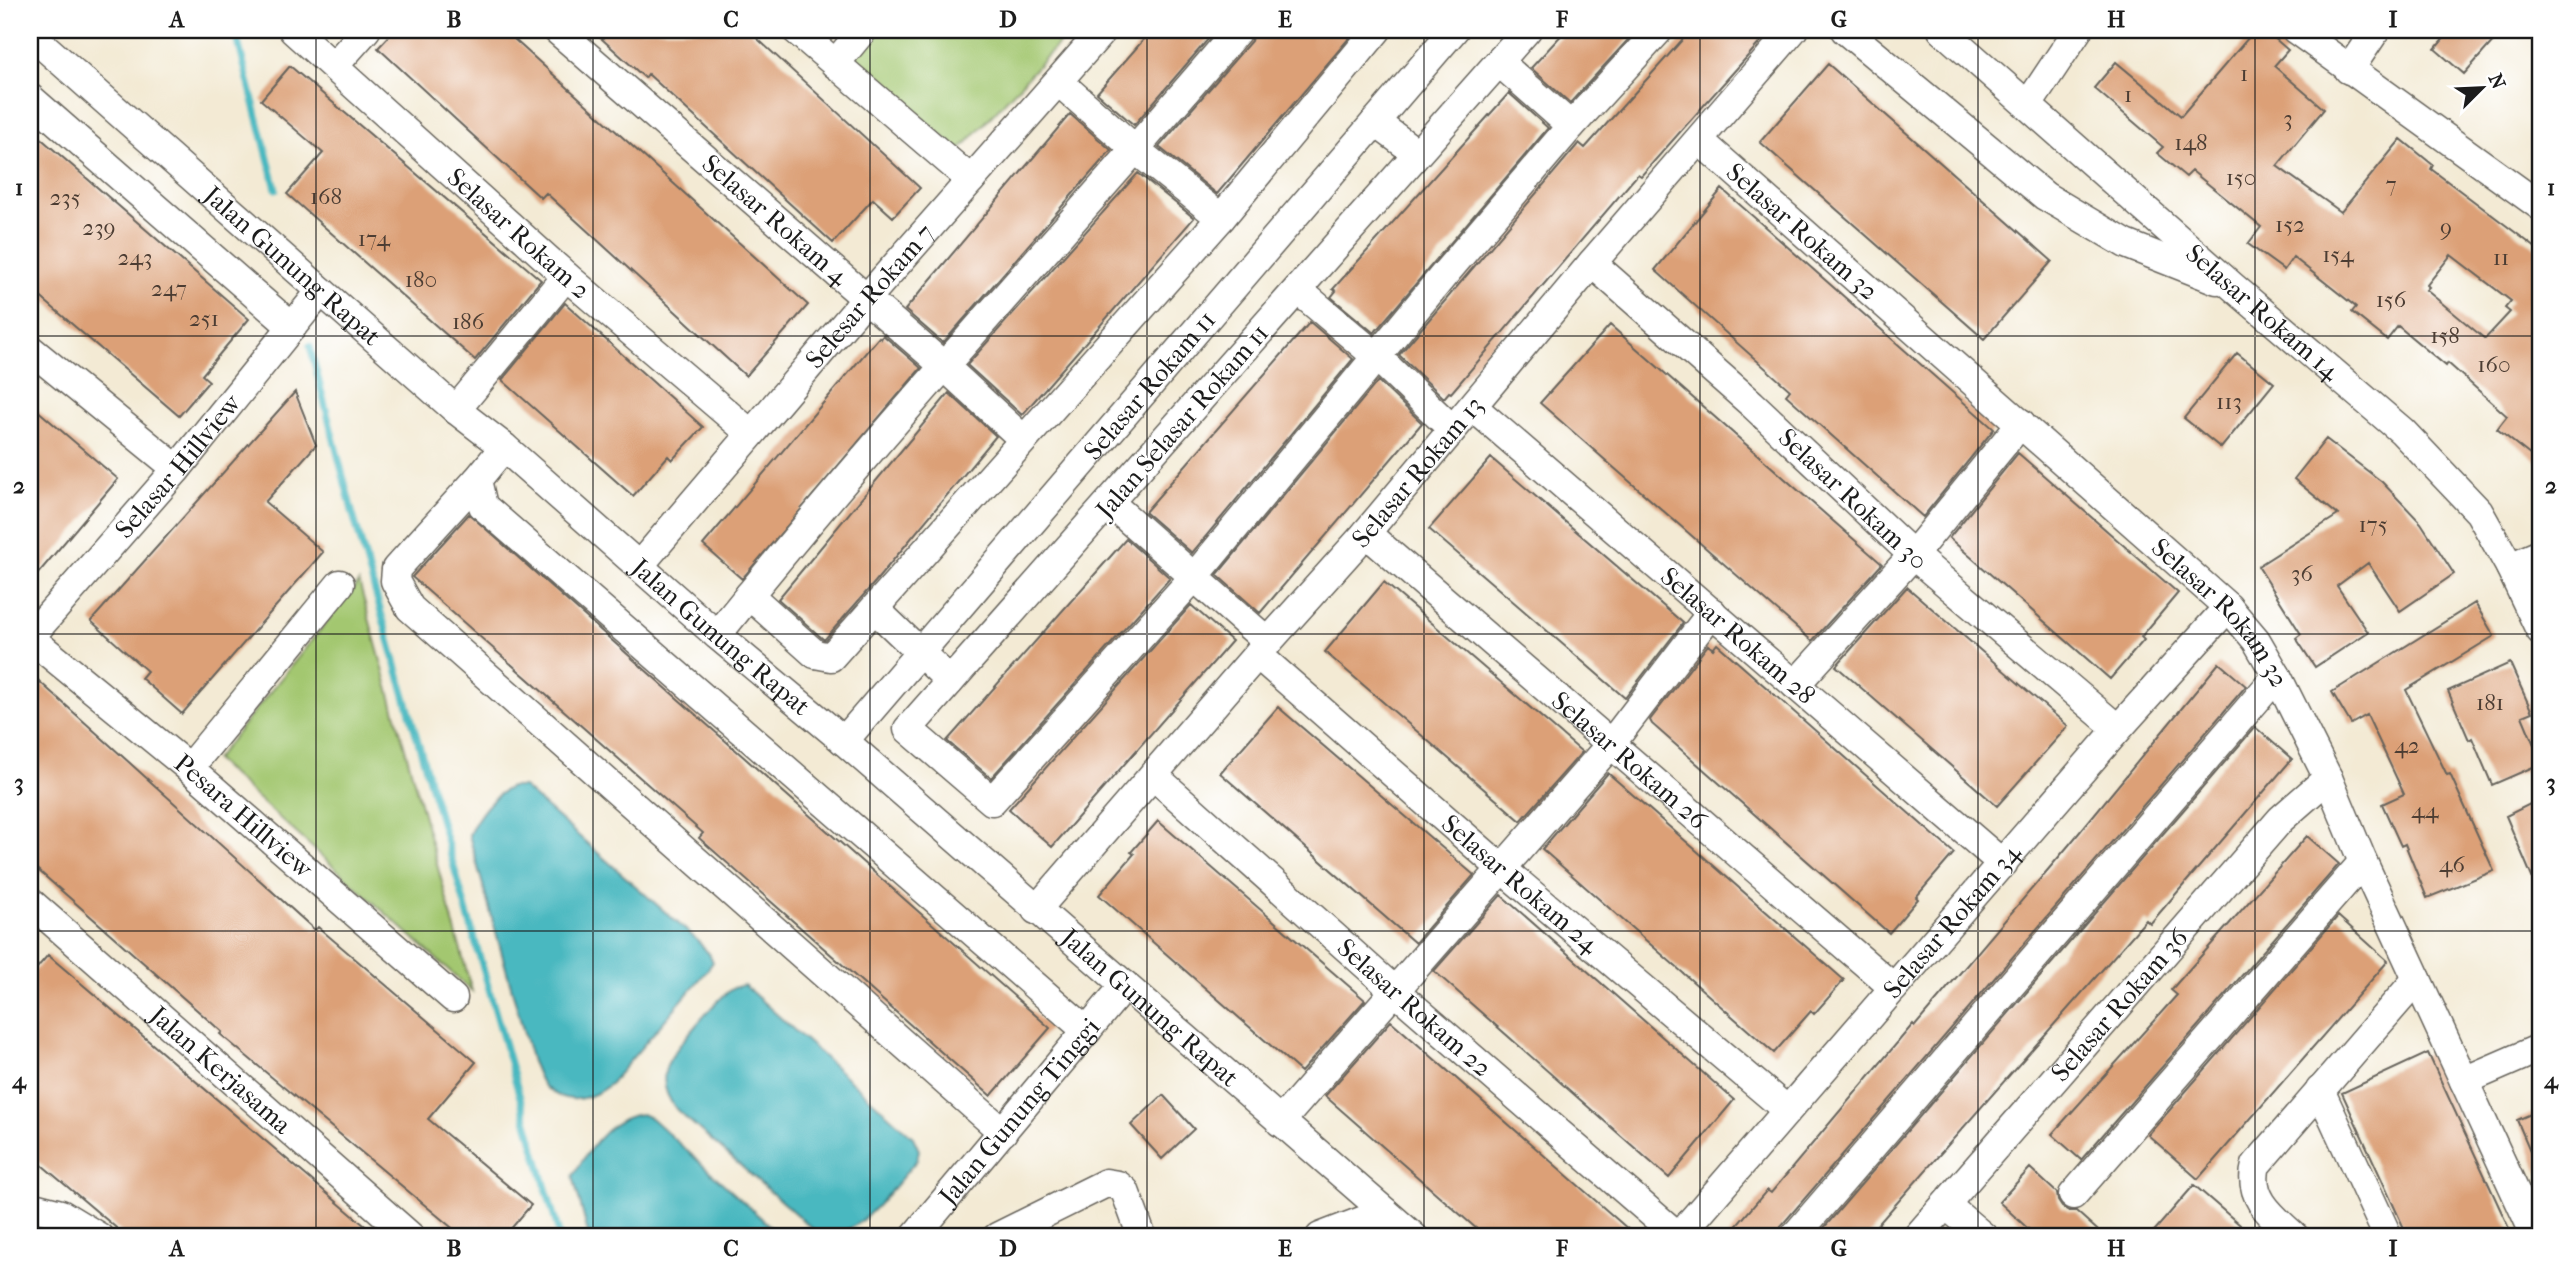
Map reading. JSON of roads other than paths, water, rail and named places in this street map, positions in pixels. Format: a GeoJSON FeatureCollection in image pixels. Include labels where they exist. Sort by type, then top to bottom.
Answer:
{"type":"FeatureCollection","features":[{"type":"Feature","properties":{"kind":"street","name":"Selasar Rokam 2"},"geometry":{"type":"LineString","coordinates":[[293,30],[566,276],[750,433]]}},
{"type":"Feature","properties":{"kind":"street"},"geometry":{"type":"LineString","coordinates":[[334,66],[366,30]]}},
{"type":"Feature","properties":{"kind":"street","name":"Selasar Rokam 4"},"geometry":{"type":"LineString","coordinates":[[557,30],[944,366],[1023,439]]}},
{"type":"Feature","properties":{"kind":"street"},"geometry":{"type":"LineString","coordinates":[[796,30],[971,180]]}},
{"type":"Feature","properties":{"kind":"street"},"geometry":{"type":"LineString","coordinates":[[835,64],[863,30]]}},
{"type":"Feature","properties":{"kind":"street","name":"Selesar Rokam 7"},"geometry":{"type":"LineString","coordinates":[[639,566],[866,299],[1103,30]]}},
{"type":"Feature","properties":{"kind":"street"},"geometry":{"type":"LineString","coordinates":[[717,635],[944,366],[1136,150],[1238,30]]}},
{"type":"Feature","properties":{"kind":"street"},"geometry":{"type":"LineString","coordinates":[[749,595],[815,654],[831,657],[1221,218],[1377,30]]}},
{"type":"Feature","properties":{"kind":"street","name":"Selasar Rokam 11"},"geometry":{"type":"LineString","coordinates":[[844,741],[1454,30]]}},
{"type":"Feature","properties":{"kind":"street","name":"Jalan Selasar Rokam 11"},"geometry":{"type":"LineString","coordinates":[[1195,576],[992,801],[908,729],[1527,30]]}},
{"type":"Feature","properties":{"kind":"street"},"geometry":{"type":"LineString","coordinates":[[1195,576],[1571,126],[1659,30]]}},
{"type":"Feature","properties":{"kind":"street","name":"Selasar Rokam 13"},"geometry":{"type":"LineString","coordinates":[[1037,910],[1366,533],[1592,263],[1793,30]]}},
{"type":"Feature","properties":{"kind":"street"},"geometry":{"type":"LineString","coordinates":[[1845,30],[2045,195],[2126,244],[2232,286]]}},
{"type":"Feature","properties":{"kind":"street"},"geometry":{"type":"LineString","coordinates":[[2028,105],[2078,30]]}},
{"type":"Feature","properties":{"kind":"street"},"geometry":{"type":"LineString","coordinates":[[2296,30],[2540,206]]}},
{"type":"Feature","properties":{"kind":"street"},"geometry":{"type":"LineString","coordinates":[[2349,70],[2376,30]]}},
{"type":"Feature","properties":{"kind":"street","name":"Selasar Rokam 14"},"geometry":{"type":"LineString","coordinates":[[1950,32],[2232,286],[2402,431],[2479,512],[2510,567],[2540,630]]}},
{"type":"Feature","properties":{"kind":"street","name":"Jalan Gunung Rapat"},"geometry":{"type":"LineString","coordinates":[[30,34],[456,410],[504,447],[717,635],[844,741],[1414,1237]]}},
{"type":"Feature","properties":{"kind":"street"},"geometry":{"type":"LineString","coordinates":[[1499,62],[1571,126]]}},
{"type":"Feature","properties":{"kind":"street"},"geometry":{"type":"LineString","coordinates":[[1059,82],[1136,150],[1221,218]]}},
{"type":"Feature","properties":{"kind":"street"},"geometry":{"type":"LineString","coordinates":[[30,98],[292,327]]}},
{"type":"Feature","properties":{"kind":"street"},"geometry":{"type":"LineString","coordinates":[[1375,122],[1417,153]]}},
{"type":"Feature","properties":{"kind":"street","name":"Selasar Rokam 32"},"geometry":{"type":"LineString","coordinates":[[1699,140],[2228,607],[2256,640],[2328,778],[2363,862],[2536,1237]]}},
{"type":"Feature","properties":{"kind":"street","name":"Selasar Rokam 30"},"geometry":{"type":"LineString","coordinates":[[1592,263],[1752,404],[1913,555],[2118,729]]}},
{"type":"Feature","properties":{"kind":"street"},"geometry":{"type":"LineString","coordinates":[[456,410],[566,276]]}},
{"type":"Feature","properties":{"kind":"street"},"geometry":{"type":"LineString","coordinates":[[1298,290],[1377,357],[1452,429]]}},
{"type":"Feature","properties":{"kind":"street","name":"Selasar Hillview"},"geometry":{"type":"LineString","coordinates":[[30,637],[177,469],[321,291]]}},
{"type":"Feature","properties":{"kind":"street"},"geometry":{"type":"LineString","coordinates":[[30,349],[177,469]]}},
{"type":"Feature","properties":{"kind":"street","name":"Selasar Rokam 28"},"geometry":{"type":"LineString","coordinates":[[1473,407],[2003,864]]}},
{"type":"Feature","properties":{"kind":"street"},"geometry":{"type":"LineString","coordinates":[[1794,685],[1913,555],[2021,423]]}},
{"type":"Feature","properties":{"kind":"street"},"geometry":{"type":"LineString","coordinates":[[504,447],[396,569],[395,581],[410,608],[1003,1132]]}},
{"type":"Feature","properties":{"kind":"street"},"geometry":{"type":"LineString","coordinates":[[477,480],[483,506],[1087,1031]]}},
{"type":"Feature","properties":{"kind":"street","name":"Selasar Rokam 24"},"geometry":{"type":"LineString","coordinates":[[1110,503],[1195,576],[1263,648],[1501,868],[1787,1110]]}},
{"type":"Feature","properties":{"kind":"street","name":"Selasar Rokam 26"},"geometry":{"type":"LineString","coordinates":[[1366,533],[1894,988]]}},
{"type":"Feature","properties":{"kind":"street"},"geometry":{"type":"LineString","coordinates":[[2510,567],[2540,554]]}},
{"type":"Feature","properties":{"kind":"street"},"geometry":{"type":"LineString","coordinates":[[189,768],[340,584]]}},
{"type":"Feature","properties":{"kind":"street","name":"Selasar Rokam 34"},"geometry":{"type":"LineString","coordinates":[[1678,1237],[2118,729],[2228,607]]}},
{"type":"Feature","properties":{"kind":"street"},"geometry":{"type":"LineString","coordinates":[[875,609],[950,681]]}},
{"type":"Feature","properties":{"kind":"street"},"geometry":{"type":"LineString","coordinates":[[1280,1122],[1610,745],[1712,612]]}},
{"type":"Feature","properties":{"kind":"street","name":"Pesara Hillview"},"geometry":{"type":"LineString","coordinates":[[30,637],[189,768],[453,998]]}},
{"type":"Feature","properties":{"kind":"street"},"geometry":{"type":"LineString","coordinates":[[1794,1237],[2277,676]]}},
{"type":"Feature","properties":{"kind":"street","name":"Selasar Rokam 22"},"geometry":{"type":"LineString","coordinates":[[1153,775],[1395,991],[1678,1237]]}},
{"type":"Feature","properties":{"kind":"street","name":"Selasar Rokam 36"},"geometry":{"type":"LineString","coordinates":[[1917,1237],[2281,819],[2328,778]]}},
{"type":"Feature","properties":{"kind":"street"},"geometry":{"type":"LineString","coordinates":[[2073,1195],[2363,862]]}},
{"type":"Feature","properties":{"kind":"street","name":"Jalan Kerjasama"},"geometry":{"type":"LineString","coordinates":[[30,902],[411,1237]]}},
{"type":"Feature","properties":{"kind":"street"},"geometry":{"type":"LineString","coordinates":[[2295,1237],[2267,1212],[2254,1188],[2256,1165],[2417,979]]}},
{"type":"Feature","properties":{"kind":"street","name":"Jalan Gunung Tinggi"},"geometry":{"type":"LineString","coordinates":[[914,1237],[1125,985]]}},
{"type":"Feature","properties":{"kind":"street"},"geometry":{"type":"LineString","coordinates":[[2464,1081],[2540,1048]]}},
{"type":"Feature","properties":{"kind":"street"},"geometry":{"type":"LineString","coordinates":[[2320,1090],[2388,1237]]}},
{"type":"Feature","properties":{"kind":"street"},"geometry":{"type":"LineString","coordinates":[[997,1237],[1037,1229],[1106,1183],[1118,1185],[1125,1191],[1142,1237]]}},
{"type":"Feature","properties":{"kind":"street"},"geometry":{"type":"LineString","coordinates":[[1946,1205],[1984,1237]]}},
{"type":"Feature","properties":{"kind":"street"},"geometry":{"type":"LineString","coordinates":[[30,1206],[61,1214],[99,1237]]}},
{"type":"Feature","properties":{"kind":"street"},"geometry":{"type":"LineString","coordinates":[[1320,1237],[1385,1212]]}},
{"type":"Feature","properties":{"kind":"water"},"geometry":{"type":"Polygon","coordinates":[[[511,787],[523,787],[697,940],[713,962],[611,1083],[588,1097],[562,1097],[545,1087],[539,1079],[469,835],[486,807],[511,787]]]}},
{"type":"Feature","properties":{"kind":"water"},"geometry":{"type":"Polygon","coordinates":[[[744,985],[913,1137],[919,1150],[917,1160],[887,1196],[850,1229],[836,1235],[822,1237],[677,1110],[666,1091],[666,1068],[676,1051],[722,997],[732,989],[744,985]]]}},
{"type":"Feature","properties":{"kind":"water"},"geometry":{"type":"Polygon","coordinates":[[[642,1114],[651,1118],[782,1237],[589,1237],[573,1176],[601,1136],[620,1121],[642,1114]]]}},
{"type":"Feature","properties":{"kind":"waterway"},"geometry":{"type":"LineString","coordinates":[[235,30],[276,189]]}},
{"type":"Feature","properties":{"kind":"waterway"},"geometry":{"type":"LineString","coordinates":[[310,346],[352,511],[560,1237]]}}]}
